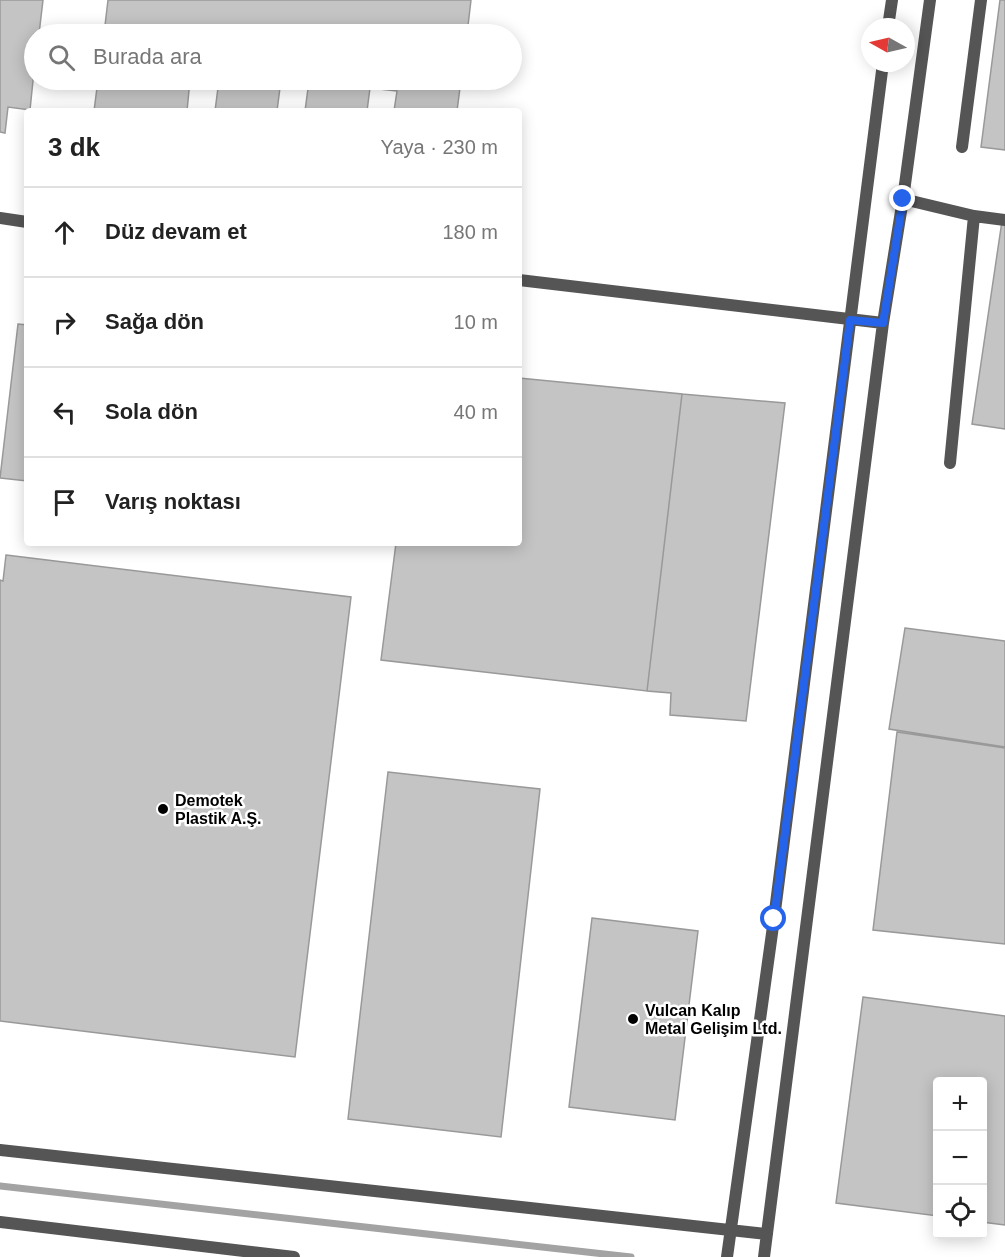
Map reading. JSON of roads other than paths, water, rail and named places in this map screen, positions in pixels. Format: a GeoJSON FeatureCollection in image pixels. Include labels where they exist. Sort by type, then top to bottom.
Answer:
{"type":"FeatureCollection","features":[{"type":"Feature","properties":{"kind":"street"},"geometry":{"type":"LineString","coordinates":[[889,18],[892,0]]}},
{"type":"Feature","properties":{"kind":"street"},"geometry":{"type":"LineString","coordinates":[[764,1257],[883,323],[903,199],[930,0]]}},
{"type":"Feature","properties":{"kind":"street"},"geometry":{"type":"LineString","coordinates":[[962,147],[981,0]]}},
{"type":"Feature","properties":{"kind":"street"},"geometry":{"type":"LineString","coordinates":[[728,1257],[774,919],[882,72]]}},
{"type":"Feature","properties":{"kind":"street"},"geometry":{"type":"LineString","coordinates":[[903,199],[974,216],[1005,219]]}},
{"type":"Feature","properties":{"kind":"street"},"geometry":{"type":"LineString","coordinates":[[950,463],[974,216]]}},
{"type":"Feature","properties":{"kind":"street"},"geometry":{"type":"LineString","coordinates":[[0,218],[24,222]]}},
{"type":"Feature","properties":{"kind":"street"},"geometry":{"type":"LineString","coordinates":[[522,280],[883,323]]}},
{"type":"Feature","properties":{"kind":"street"},"geometry":{"type":"LineString","coordinates":[[0,1150],[730,1232],[767,1234]]}},
{"type":"Feature","properties":{"kind":"street"},"geometry":{"type":"LineString","coordinates":[[0,1222],[294,1257]]}},
{"type":"Feature","properties":{"kind":"waterway"},"geometry":{"type":"LineString","coordinates":[[0,1186],[631,1257]]}},
{"type":"Feature","properties":{"kind":"place","name":"Demotek Plastik A.Ş."},"geometry":{"type":"Point","coordinates":[163,809]}},
{"type":"Feature","properties":{"kind":"place","name":"Vulcan Kalıp Metal Gelişim Ltd."},"geometry":{"type":"Point","coordinates":[633,1019]}}]}
